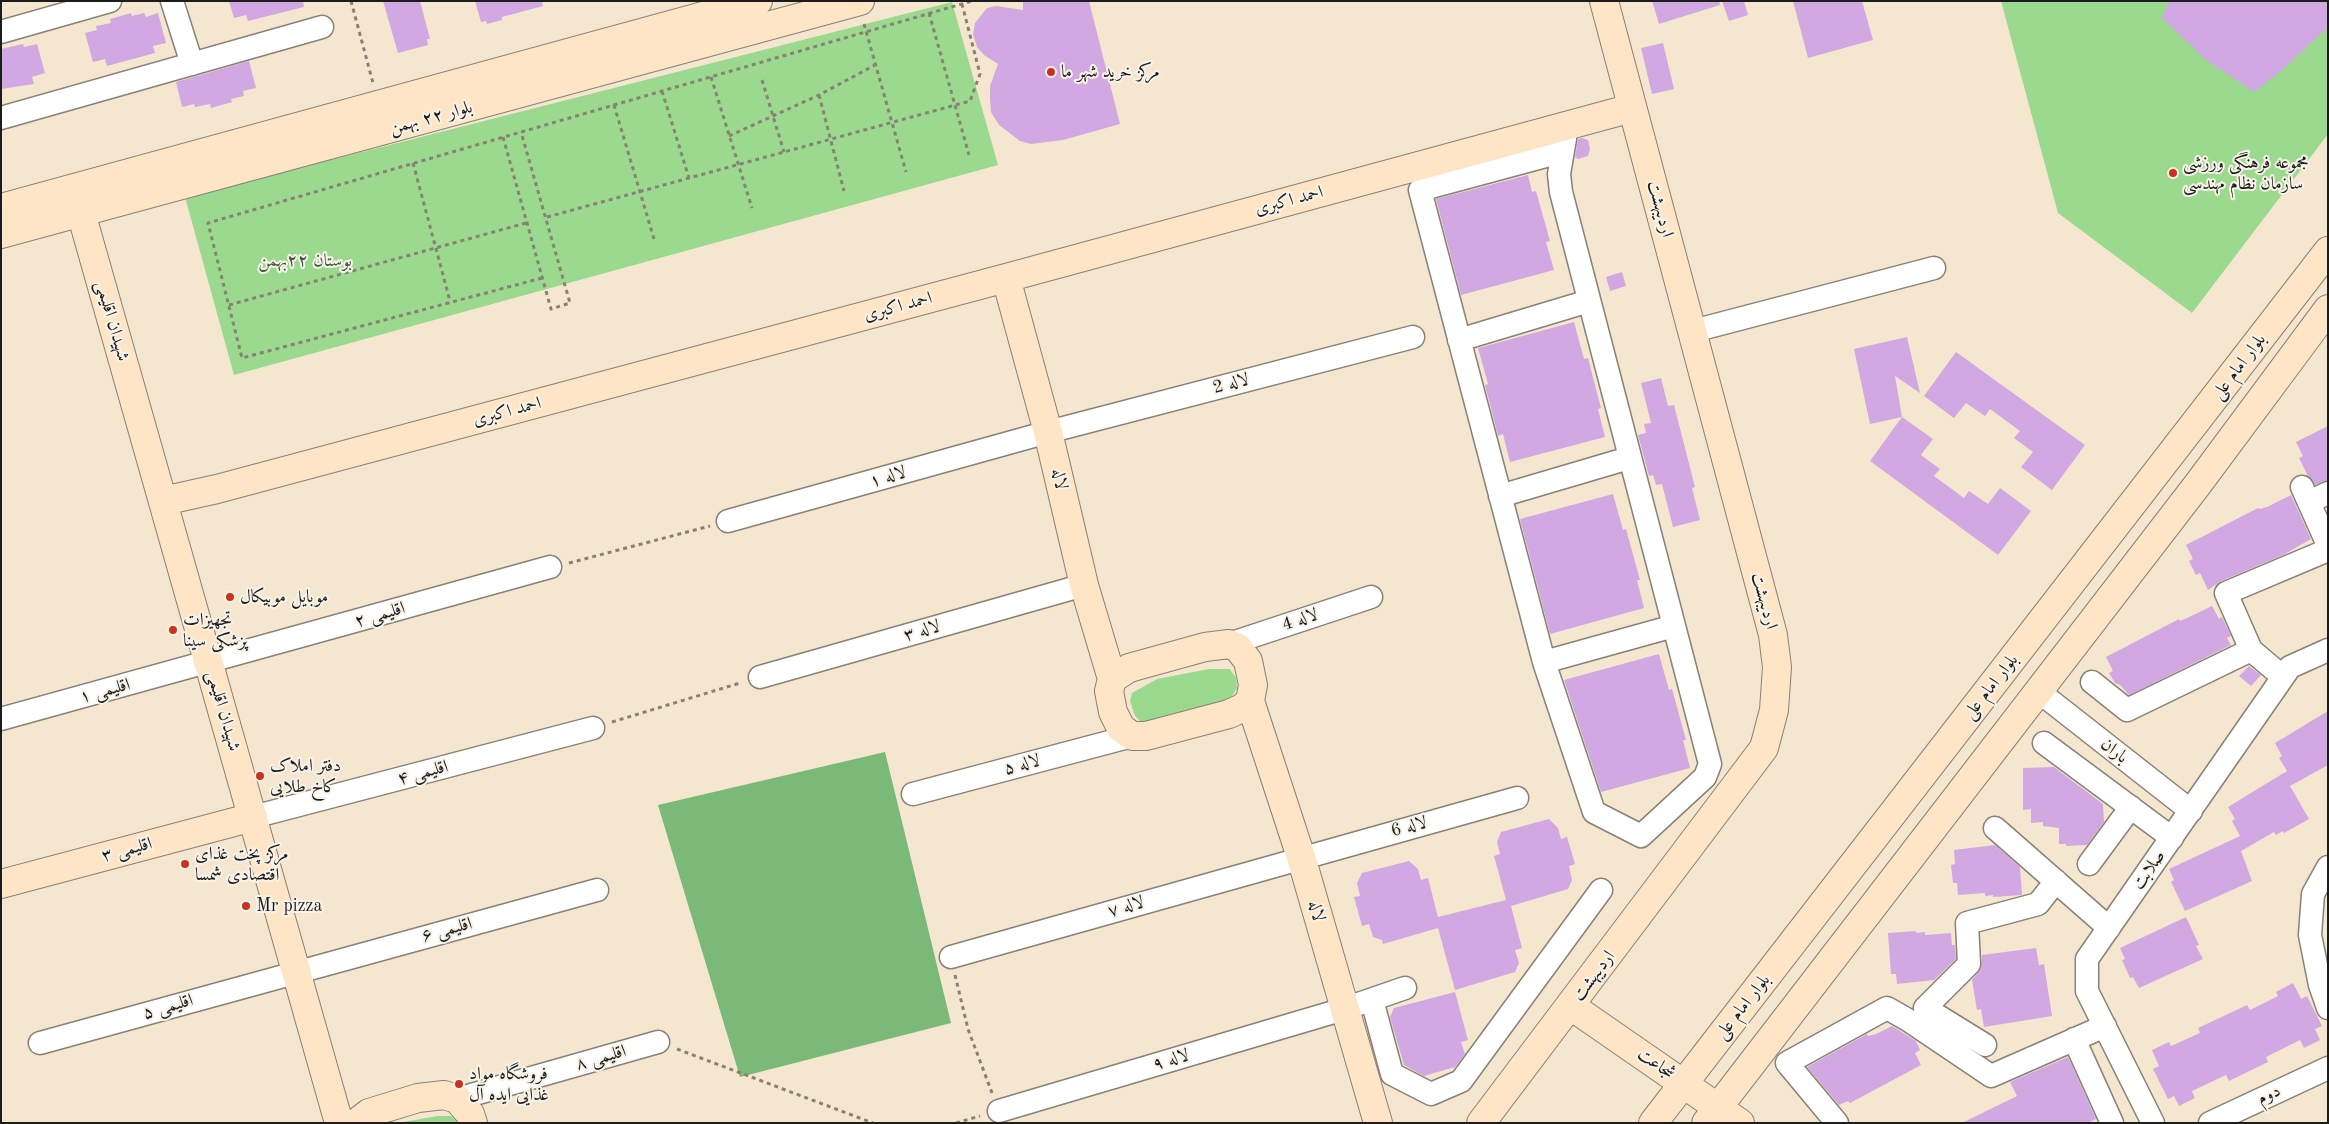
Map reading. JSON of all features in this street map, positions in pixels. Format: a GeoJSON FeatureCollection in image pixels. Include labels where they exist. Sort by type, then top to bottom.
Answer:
{"type":"FeatureCollection","features":[{"type":"Feature","properties":{"kind":"street"},"geometry":{"type":"LineString","coordinates":[[1,32],[39,11],[110,1]]}},
{"type":"Feature","properties":{"kind":"street"},"geometry":{"type":"LineString","coordinates":[[172,1],[192,64]]}},
{"type":"Feature","properties":{"kind":"street","name":"بلوار ۲۲ بهمن"},"geometry":{"type":"LineString","coordinates":[[1,234],[78,200],[380,104],[758,1]]}},
{"type":"Feature","properties":{"kind":"street","name":"اردیبهشت"},"geometry":{"type":"LineString","coordinates":[[1481,1123],[1764,748],[1774,710],[1777,667],[1773,635],[1604,1]]}},
{"type":"Feature","properties":{"kind":"street","name":"بلوار ۲۲ بهمن"},"geometry":{"type":"LineString","coordinates":[[1,208],[78,200],[859,2]]}},
{"type":"Feature","properties":{"kind":"street"},"geometry":{"type":"LineString","coordinates":[[1,118],[322,27]]}},
{"type":"Feature","properties":{"kind":"street","name":"احمد اکبری"},"geometry":{"type":"LineString","coordinates":[[163,501],[227,486],[1006,278],[1632,108]]}},
{"type":"Feature","properties":{"kind":"street"},"geometry":{"type":"LineString","coordinates":[[1561,152],[1420,190],[1544,662],[1594,812],[1641,836],[1705,777],[1710,764],[1561,192],[1559,174],[1564,126]]}},
{"type":"Feature","properties":{"kind":"street","name":"شهیدان اقلیمی"},"geometry":{"type":"LineString","coordinates":[[78,200],[339,1123]]}},
{"type":"Feature","properties":{"kind":"street","name":"بلوار امام علی"},"geometry":{"type":"LineString","coordinates":[[1653,1123],[2328,251]]}},
{"type":"Feature","properties":{"kind":"street"},"geometry":{"type":"LineString","coordinates":[[1693,331],[1934,268]]}},
{"type":"Feature","properties":{"kind":"street","name":"لاله"},"geometry":{"type":"LineString","coordinates":[[1006,278],[1048,432],[1084,584],[1112,679],[1109,691],[1113,712],[1121,728],[1132,736]]}},
{"type":"Feature","properties":{"kind":"street"},"geometry":{"type":"LineString","coordinates":[[1459,340],[1589,302]]}},
{"type":"Feature","properties":{"kind":"street","name":"بلوار امام علی"},"geometry":{"type":"LineString","coordinates":[[1712,1115],[2038,691],[2328,309]]}},
{"type":"Feature","properties":{"kind":"street","name":"لاله 2"},"geometry":{"type":"LineString","coordinates":[[1048,432],[1413,337]]}},
{"type":"Feature","properties":{"kind":"street","name":"لاله ۱"},"geometry":{"type":"LineString","coordinates":[[728,521],[1048,432]]}},
{"type":"Feature","properties":{"kind":"street"},"geometry":{"type":"LineString","coordinates":[[1500,496],[1630,458]]}},
{"type":"Feature","properties":{"kind":"street"},"geometry":{"type":"LineString","coordinates":[[2317,503],[2328,545]]}},
{"type":"Feature","properties":{"kind":"street"},"geometry":{"type":"LineString","coordinates":[[2283,677],[2252,650],[2226,593],[2328,550]]}},
{"type":"Feature","properties":{"kind":"street","name":"اقلیمی ۲"},"geometry":{"type":"LineString","coordinates":[[209,662],[550,568]]}},
{"type":"Feature","properties":{"kind":"street","name":"لاله ۳"},"geometry":{"type":"LineString","coordinates":[[760,677],[1084,584]]}},
{"type":"Feature","properties":{"kind":"street","name":"لاله 4"},"geometry":{"type":"LineString","coordinates":[[1229,644],[1371,597]]}},
{"type":"Feature","properties":{"kind":"street"},"geometry":{"type":"LineString","coordinates":[[1544,662],[1674,626]]}},
{"type":"Feature","properties":{"kind":"street"},"geometry":{"type":"LineString","coordinates":[[1112,679],[1129,668],[1205,647],[1229,644],[1238,648],[1248,661],[1253,685],[1250,701],[1242,708],[1228,714],[1146,736],[1132,736]]}},
{"type":"Feature","properties":{"kind":"street"},"geometry":{"type":"LineString","coordinates":[[2092,682],[2127,710],[2252,650]]}},
{"type":"Feature","properties":{"kind":"street","name":"صلابت"},"geometry":{"type":"LineString","coordinates":[[2152,1123],[2087,991],[2087,959],[2290,667],[2328,650]]}},
{"type":"Feature","properties":{"kind":"street","name":"اقلیمی ۱"},"geometry":{"type":"LineString","coordinates":[[1,720],[209,662]]}},
{"type":"Feature","properties":{"kind":"street","name":"باران"},"geometry":{"type":"LineString","coordinates":[[2038,691],[2191,810]]}},
{"type":"Feature","properties":{"kind":"street","name":"لاله"},"geometry":{"type":"LineString","coordinates":[[1250,701],[1301,857],[1378,1123]]}},
{"type":"Feature","properties":{"kind":"street","name":"اقلیمی ۴"},"geometry":{"type":"LineString","coordinates":[[253,817],[593,728]]}},
{"type":"Feature","properties":{"kind":"street","name":"لاله ۵"},"geometry":{"type":"LineString","coordinates":[[913,794],[1132,736]]}},
{"type":"Feature","properties":{"kind":"street"},"geometry":{"type":"LineString","coordinates":[[2044,743],[2172,838]]}},
{"type":"Feature","properties":{"kind":"street","name":"لاله 6"},"geometry":{"type":"LineString","coordinates":[[1301,857],[1517,798]]}},
{"type":"Feature","properties":{"kind":"street"},"geometry":{"type":"LineString","coordinates":[[2089,864],[2131,807]]}},
{"type":"Feature","properties":{"kind":"street","name":"اقلیمی ۳"},"geometry":{"type":"LineString","coordinates":[[1,884],[253,817]]}},
{"type":"Feature","properties":{"kind":"street"},"geometry":{"type":"LineString","coordinates":[[1995,828],[2109,928]]}},
{"type":"Feature","properties":{"kind":"street","name":"لاله ۷"},"geometry":{"type":"LineString","coordinates":[[950,957],[1301,857]]}},
{"type":"Feature","properties":{"kind":"street"},"geometry":{"type":"LineString","coordinates":[[2328,867],[2313,894],[2310,935],[2320,985],[2328,1008]]}},
{"type":"Feature","properties":{"kind":"street"},"geometry":{"type":"LineString","coordinates":[[1985,1046],[1925,1008],[1969,964],[1967,923],[2038,904],[2056,881]]}},
{"type":"Feature","properties":{"kind":"street","name":"اقلیمی ۶"},"geometry":{"type":"LineString","coordinates":[[296,971],[597,890]]}},
{"type":"Feature","properties":{"kind":"street"},"geometry":{"type":"LineString","coordinates":[[1372,1000],[1392,1074],[1431,1094],[1461,1081],[1601,890]]}},
{"type":"Feature","properties":{"kind":"street","name":"اقلیمی ۵"},"geometry":{"type":"LineString","coordinates":[[40,1043],[296,971]]}},
{"type":"Feature","properties":{"kind":"street","name":"لاله ۹"},"geometry":{"type":"LineString","coordinates":[[999,1111],[1344,1009],[1405,988]]}},
{"type":"Feature","properties":{"kind":"street","name":"شجاعت"},"geometry":{"type":"LineString","coordinates":[[1571,1006],[1684,1083],[1712,1115],[1740,1123]]}},
{"type":"Feature","properties":{"kind":"street"},"geometry":{"type":"LineString","coordinates":[[1837,1123],[1787,1063],[1887,1008],[1991,1076],[2105,1026]]}},
{"type":"Feature","properties":{"kind":"street"},"geometry":{"type":"LineString","coordinates":[[2074,1039],[2112,1123]]}},
{"type":"Feature","properties":{"kind":"street","name":"اقلیمی ۸"},"geometry":{"type":"LineString","coordinates":[[458,1099],[658,1042]]}},
{"type":"Feature","properties":{"kind":"street","name":"دوم"},"geometry":{"type":"LineString","coordinates":[[2210,1123],[2328,1068]]}},
{"type":"Feature","properties":{"kind":"street"},"geometry":{"type":"LineString","coordinates":[[330,1091],[347,1109],[358,1113],[362,1118],[418,1098],[444,1095],[458,1099],[470,1114],[473,1123]]}},
{"type":"Feature","properties":{"kind":"path"},"geometry":{"type":"LineString","coordinates":[[351,1],[380,104]]}},
{"type":"Feature","properties":{"kind":"path"},"geometry":{"type":"LineString","coordinates":[[542,278],[242,358],[208,223],[972,1]]}},
{"type":"Feature","properties":{"kind":"path"},"geometry":{"type":"LineString","coordinates":[[859,2],[906,172]]}},
{"type":"Feature","properties":{"kind":"path"},"geometry":{"type":"LineString","coordinates":[[547,217],[970,101],[980,74],[962,4]]}},
{"type":"Feature","properties":{"kind":"path"},"geometry":{"type":"LineString","coordinates":[[929,13],[954,105],[970,155]]}},
{"type":"Feature","properties":{"kind":"path"},"geometry":{"type":"LineString","coordinates":[[729,136],[819,95],[876,65]]}},
{"type":"Feature","properties":{"kind":"path"},"geometry":{"type":"LineString","coordinates":[[711,77],[752,208]]}},
{"type":"Feature","properties":{"kind":"path"},"geometry":{"type":"LineString","coordinates":[[762,80],[784,152]]}},
{"type":"Feature","properties":{"kind":"path"},"geometry":{"type":"LineString","coordinates":[[662,91],[689,178]]}},
{"type":"Feature","properties":{"kind":"path"},"geometry":{"type":"LineString","coordinates":[[819,95],[832,138],[844,191]]}},
{"type":"Feature","properties":{"kind":"path"},"geometry":{"type":"LineString","coordinates":[[614,105],[654,238]]}},
{"type":"Feature","properties":{"kind":"path"},"geometry":{"type":"LineString","coordinates":[[503,137],[551,309],[570,303],[547,217],[521,132]]}},
{"type":"Feature","properties":{"kind":"path"},"geometry":{"type":"LineString","coordinates":[[413,163],[450,301]]}},
{"type":"Feature","properties":{"kind":"path"},"geometry":{"type":"LineString","coordinates":[[229,305],[526,223]]}},
{"type":"Feature","properties":{"kind":"path"},"geometry":{"type":"LineString","coordinates":[[550,568],[728,521]]}},
{"type":"Feature","properties":{"kind":"path"},"geometry":{"type":"LineString","coordinates":[[593,728],[760,677]]}},
{"type":"Feature","properties":{"kind":"path"},"geometry":{"type":"LineString","coordinates":[[950,957],[968,1029],[999,1111]]}},
{"type":"Feature","properties":{"kind":"path"},"geometry":{"type":"LineString","coordinates":[[658,1042],[873,1123]]}},
{"type":"Feature","properties":{"kind":"green space","name":"مجموعه فرهنگی ورزشی سازمان نظام مهندسی"},"geometry":{"type":"Polygon","coordinates":[[[2001,1],[2328,1],[2328,134],[2192,313],[2058,213],[2001,1]]]}},
{"type":"Feature","properties":{"kind":"green space","name":"بوستان ۲۲بهمن"},"geometry":{"type":"Polygon","coordinates":[[[952,2],[998,165],[234,375],[185,197],[952,2]]]}},
{"type":"Feature","properties":{"kind":"green space"},"geometry":{"type":"Polygon","coordinates":[[[1209,669],[1230,669],[1236,678],[1237,688],[1229,701],[1143,724],[1135,716],[1130,701],[1132,693],[1157,679],[1209,669]]]}},
{"type":"Feature","properties":{"kind":"green space"},"geometry":{"type":"Polygon","coordinates":[[[885,752],[951,1023],[740,1077],[658,805],[885,752]]]}},
{"type":"Feature","properties":{"kind":"green space"},"geometry":{"type":"Polygon","coordinates":[[[437,1116],[451,1116],[459,1123],[398,1123],[437,1116]]]}},
{"type":"Feature","properties":{"kind":"building"},"geometry":{"type":"Polygon","coordinates":[[[229,1],[303,1],[304,7],[248,21],[246,15],[234,18],[229,1]]]}},
{"type":"Feature","properties":{"kind":"building"},"geometry":{"type":"Polygon","coordinates":[[[383,1],[420,1],[430,39],[427,39],[428,45],[398,53],[383,1]]]}},
{"type":"Feature","properties":{"kind":"building"},"geometry":{"type":"Polygon","coordinates":[[[475,1],[542,1],[543,6],[502,17],[502,20],[487,24],[486,21],[481,22],[475,1]]]}},
{"type":"Feature","properties":{"kind":"building","name":"مرکز خرید شهر ما"},"geometry":{"type":"Polygon","coordinates":[[[1023,1],[1089,1],[1120,124],[1063,140],[1031,144],[1020,141],[999,125],[991,112],[990,99],[990,86],[998,64],[984,55],[977,47],[973,34],[975,23],[987,8],[996,6],[1023,10],[1023,1]]]}},
{"type":"Feature","properties":{"kind":"building"},"geometry":{"type":"Polygon","coordinates":[[[1652,1],[1719,1],[1720,5],[1659,24],[1652,1]]]}},
{"type":"Feature","properties":{"kind":"building"},"geometry":{"type":"Polygon","coordinates":[[[1722,1],[1744,1],[1748,15],[1729,21],[1722,1]]]}},
{"type":"Feature","properties":{"kind":"building"},"geometry":{"type":"Polygon","coordinates":[[[1793,1],[1862,1],[1873,40],[1808,58],[1793,1]]]}},
{"type":"Feature","properties":{"kind":"building"},"geometry":{"type":"Polygon","coordinates":[[[2169,1],[2328,1],[2328,27],[2281,71],[2254,92],[2206,60],[2162,18],[2169,1]]]}},
{"type":"Feature","properties":{"kind":"building"},"geometry":{"type":"Polygon","coordinates":[[[131,13],[132,16],[144,13],[146,17],[158,13],[166,43],[153,46],[155,53],[107,66],[105,59],[93,62],[85,33],[97,30],[96,26],[111,23],[110,19],[131,13]]]}},
{"type":"Feature","properties":{"kind":"building"},"geometry":{"type":"Polygon","coordinates":[[[1663,43],[1674,89],[1652,94],[1641,48],[1663,43]]]}},
{"type":"Feature","properties":{"kind":"building"},"geometry":{"type":"Polygon","coordinates":[[[23,44],[24,47],[37,44],[45,73],[32,77],[34,84],[1,89],[1,49],[23,44]]]}},
{"type":"Feature","properties":{"kind":"building"},"geometry":{"type":"Polygon","coordinates":[[[249,61],[256,88],[243,91],[244,96],[231,99],[232,102],[211,108],[210,104],[195,107],[194,104],[182,107],[176,82],[249,61]]]}},
{"type":"Feature","properties":{"kind":"building"},"geometry":{"type":"Polygon","coordinates":[[[1578,139],[1588,140],[1590,149],[1588,156],[1578,159],[1575,157],[1578,139]]]}},
{"type":"Feature","properties":{"kind":"building"},"geometry":{"type":"Polygon","coordinates":[[[1528,175],[1532,192],[1536,191],[1550,241],[1546,242],[1554,270],[1461,295],[1436,199],[1528,175]]]}},
{"type":"Feature","properties":{"kind":"building"},"geometry":{"type":"Polygon","coordinates":[[[1622,272],[1626,286],[1610,291],[1606,277],[1622,272]]]}},
{"type":"Feature","properties":{"kind":"building"},"geometry":{"type":"Polygon","coordinates":[[[1574,322],[1584,359],[1588,358],[1601,408],[1598,409],[1605,437],[1510,462],[1503,434],[1498,436],[1485,385],[1488,384],[1478,348],[1574,322]]]}},
{"type":"Feature","properties":{"kind":"building"},"geometry":{"type":"Polygon","coordinates":[[[1907,337],[1920,393],[1895,376],[1902,417],[1870,424],[1854,349],[1907,337]]]}},
{"type":"Feature","properties":{"kind":"building"},"geometry":{"type":"Polygon","coordinates":[[[1956,352],[2085,445],[2052,490],[2021,467],[2033,452],[2014,438],[2020,431],[1990,409],[1985,416],[1966,403],[1954,418],[1924,396],[1956,352]]]}},
{"type":"Feature","properties":{"kind":"building"},"geometry":{"type":"Polygon","coordinates":[[[1661,378],[1668,406],[1674,405],[1695,487],[1692,488],[1700,520],[1673,527],[1662,484],[1656,485],[1653,475],[1649,476],[1638,435],[1646,433],[1644,424],[1651,423],[1641,383],[1661,378]]]}},
{"type":"Feature","properties":{"kind":"building"},"geometry":{"type":"Polygon","coordinates":[[[1902,417],[1933,439],[1921,455],[1940,469],[1934,476],[1964,498],[1969,491],[1988,504],[2000,488],[2031,511],[1998,555],[1870,461],[1902,417]]]}},
{"type":"Feature","properties":{"kind":"building"},"geometry":{"type":"Polygon","coordinates":[[[2328,426],[2328,480],[2315,485],[2299,458],[2303,456],[2296,442],[2328,426]]]}},
{"type":"Feature","properties":{"kind":"building"},"geometry":{"type":"Polygon","coordinates":[[[1613,494],[1623,530],[1626,529],[1640,580],[1637,580],[1644,608],[1550,634],[1520,519],[1613,494]]]}},
{"type":"Feature","properties":{"kind":"building"},"geometry":{"type":"Polygon","coordinates":[[[2291,495],[2311,539],[2283,555],[2221,581],[2208,590],[2200,573],[2196,575],[2189,561],[2193,559],[2186,545],[2258,508],[2267,507],[2291,495]]]}},
{"type":"Feature","properties":{"kind":"building"},"geometry":{"type":"Polygon","coordinates":[[[2212,606],[2219,619],[2222,617],[2231,636],[2227,638],[2231,645],[2129,695],[2120,685],[2115,683],[2109,673],[2113,671],[2106,657],[2179,619],[2180,621],[2212,606]]]}},
{"type":"Feature","properties":{"kind":"building"},"geometry":{"type":"Polygon","coordinates":[[[1659,654],[1669,690],[1672,689],[1686,740],[1683,740],[1690,768],[1601,792],[1564,680],[1659,654]]]}},
{"type":"Feature","properties":{"kind":"building"},"geometry":{"type":"Polygon","coordinates":[[[2249,666],[2261,675],[2251,686],[2239,676],[2249,666]]]}},
{"type":"Feature","properties":{"kind":"building"},"geometry":{"type":"Polygon","coordinates":[[[2328,711],[2328,765],[2290,786],[2309,819],[2284,833],[2283,831],[2276,835],[2274,832],[2241,851],[2252,881],[2185,911],[2171,882],[2174,880],[2169,869],[2240,836],[2232,821],[2235,819],[2228,807],[2287,771],[2279,758],[2282,756],[2275,743],[2328,711]]]}},
{"type":"Feature","properties":{"kind":"building"},"geometry":{"type":"Polygon","coordinates":[[[2054,767],[2103,804],[2104,822],[2087,845],[2066,846],[2066,844],[2059,844],[2059,828],[2043,826],[2043,822],[2031,823],[2031,809],[2023,810],[2023,768],[2054,767]]]}},
{"type":"Feature","properties":{"kind":"building"},"geometry":{"type":"Polygon","coordinates":[[[1549,819],[1558,828],[1561,839],[1567,837],[1575,864],[1569,866],[1572,880],[1568,889],[1511,906],[1522,948],[1515,950],[1519,963],[1515,972],[1455,990],[1438,928],[1383,944],[1382,940],[1373,937],[1369,924],[1362,926],[1354,897],[1360,896],[1357,883],[1362,873],[1409,861],[1418,869],[1421,880],[1428,878],[1438,917],[1506,900],[1494,856],[1500,854],[1497,842],[1501,832],[1549,819]]]}},
{"type":"Feature","properties":{"kind":"building"},"geometry":{"type":"Polygon","coordinates":[[[1995,845],[2020,867],[2022,895],[1993,897],[1993,895],[1985,896],[1985,893],[1958,895],[1957,883],[1953,883],[1951,865],[1955,864],[1954,850],[1995,845]]]}},
{"type":"Feature","properties":{"kind":"building"},"geometry":{"type":"Polygon","coordinates":[[[2186,917],[2199,945],[2196,946],[2203,959],[2139,988],[2133,977],[2130,978],[2122,960],[2125,959],[2120,948],[2186,917]]]}},
{"type":"Feature","properties":{"kind":"building"},"geometry":{"type":"Polygon","coordinates":[[[1916,931],[1916,933],[1925,932],[1925,935],[1951,933],[1952,945],[1955,945],[1956,959],[1934,980],[1897,984],[1896,974],[1891,974],[1888,933],[1916,931]]]}},
{"type":"Feature","properties":{"kind":"building"},"geometry":{"type":"Polygon","coordinates":[[[2036,948],[2039,965],[2044,964],[2052,1016],[1984,1027],[1981,1009],[1977,1010],[1972,980],[1981,969],[1982,955],[2036,948]]]}},
{"type":"Feature","properties":{"kind":"building"},"geometry":{"type":"Polygon","coordinates":[[[2293,983],[2301,999],[2307,996],[2322,1026],[2315,1029],[2320,1040],[2304,1048],[2300,1040],[2266,1057],[2268,1062],[2229,1081],[2226,1075],[2192,1091],[2195,1098],[2179,1106],[2174,1096],[2168,1099],[2153,1069],[2159,1066],[2152,1050],[2169,1042],[2171,1046],[2200,1033],[2198,1028],[2247,1005],[2250,1010],[2278,996],[2276,992],[2293,983]]]}},
{"type":"Feature","properties":{"kind":"building"},"geometry":{"type":"Polygon","coordinates":[[[1455,992],[1468,1040],[1461,1042],[1465,1054],[1455,1067],[1424,1076],[1404,1065],[1390,1017],[1394,1008],[1455,992]]]}},
{"type":"Feature","properties":{"kind":"building"},"geometry":{"type":"Polygon","coordinates":[[[1892,1026],[1916,1041],[1920,1050],[1915,1053],[1921,1065],[1850,1103],[1848,1101],[1839,1105],[1807,1067],[1867,1034],[1868,1036],[1876,1034],[1892,1026]]]}},
{"type":"Feature","properties":{"kind":"building"},"geometry":{"type":"Polygon","coordinates":[[[2068,1057],[2096,1119],[2088,1123],[1962,1123],[2017,1096],[2010,1082],[2068,1057]]]}},
{"type":"Feature","properties":{"kind":"place","name":"مرکز خرید شهر ما"},"geometry":{"type":"Point","coordinates":[1051,72]}},
{"type":"Feature","properties":{"kind":"place","name":"مجموعه فرهنگی ورزشی سازمان نظام مهندسی"},"geometry":{"type":"Point","coordinates":[2173,173]}},
{"type":"Feature","properties":{"kind":"place","name":"موبایل موبیکال"},"geometry":{"type":"Point","coordinates":[230,597]}},
{"type":"Feature","properties":{"kind":"place","name":"تجهیزات پزشکی سینا"},"geometry":{"type":"Point","coordinates":[173,630]}},
{"type":"Feature","properties":{"kind":"place","name":"دفتر املاک کاخ طلایی"},"geometry":{"type":"Point","coordinates":[260,776]}},
{"type":"Feature","properties":{"kind":"place","name":"مرکز پخت غذای اقتصادی شمسا"},"geometry":{"type":"Point","coordinates":[185,864]}},
{"type":"Feature","properties":{"kind":"place","name":"Mr pizza"},"geometry":{"type":"Point","coordinates":[246,906]}},
{"type":"Feature","properties":{"kind":"place","name":"فروشگاه مواد غذایی ایده آل"},"geometry":{"type":"Point","coordinates":[459,1084]}}]}
